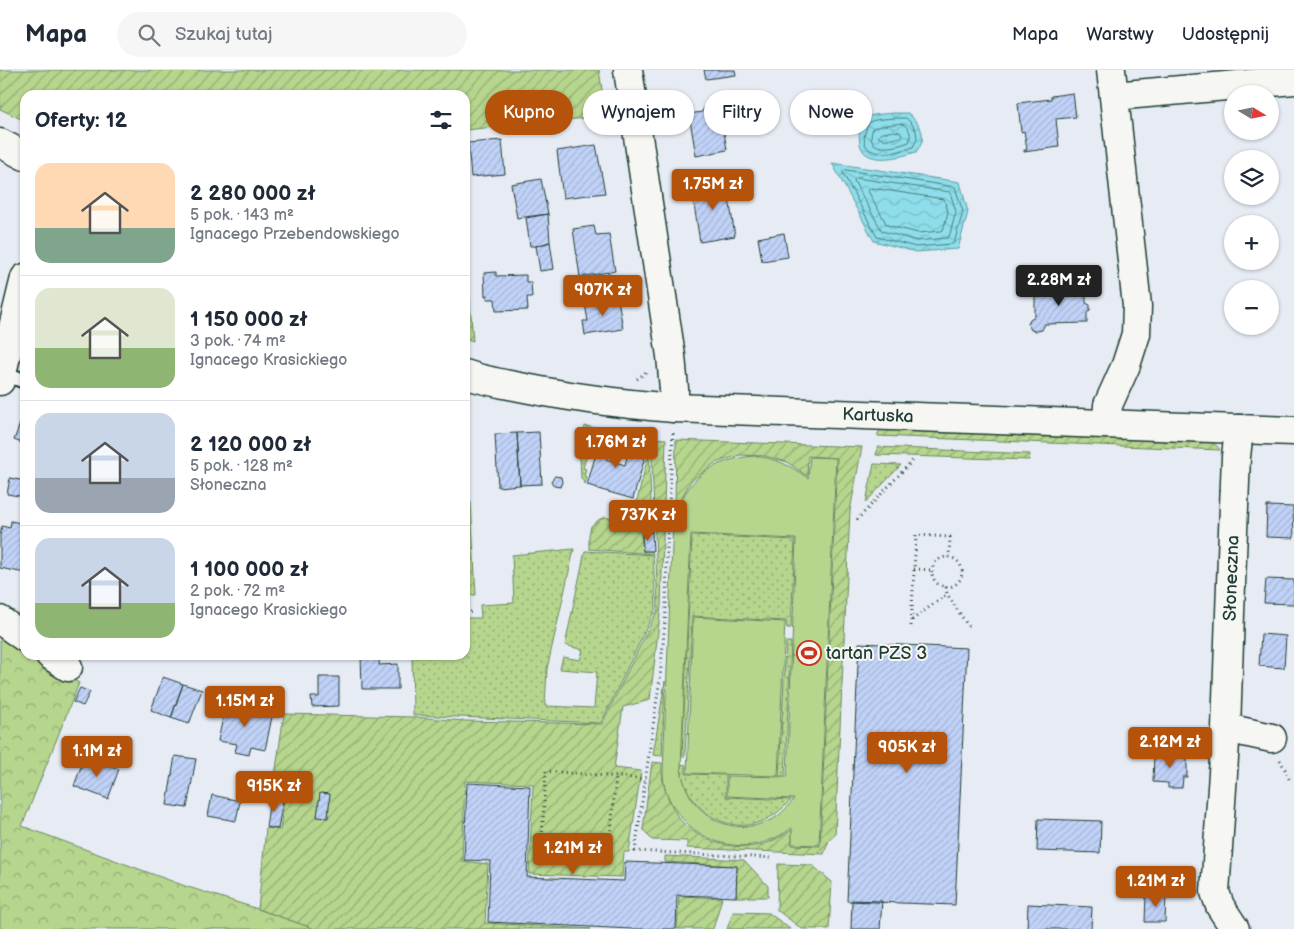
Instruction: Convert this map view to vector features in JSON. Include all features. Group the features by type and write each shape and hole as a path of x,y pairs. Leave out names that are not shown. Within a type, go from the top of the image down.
{"street":[{"path":"628,70 671,356 674,389 673,419"},
{"path":"1107,423 1108,405 1126,365 1136,334 1137,306 1112,83 1294,80"},
{"path":"0,143 20,153"},
{"path":"9,378 20,309"},
{"name":"Kartuska","path":"470,375 576,398 617,403 673,419 1107,423 1294,431"},
{"name":"Słoneczna","path":"1236,929 1220,906 1215,892 1226,728 1236,456 1240,429"},
{"path":"0,620 20,634"},
{"path":"1226,728 1272,738"}],"path":[{"path":"673,419 666,610 660,678 635,851 774,858"},
{"path":"856,520 913,460"},
{"path":"911,626 916,535 950,537 950,557"},
{"path":"950,557 959,562 963,574 961,580 956,585 946,587 934,581 932,570 937,560 950,557"},
{"path":"914,569 932,570"},
{"path":"946,587 947,594 970,629"},
{"path":"912,620 947,594"},
{"path":"470,612 475,612"},
{"path":"542,836 546,771 645,779"},
{"path":"608,860 616,777"}],"green space":[{"path":"0,70 599,70 602,90 583,90 583,118 573,119 573,90 485,90 485,128 470,130 470,90 20,90 20,119 0,109"},
{"path":"470,303 473,341 470,340"},
{"path":"585,426 595,428 583,468 586,469 584,476 587,477 585,484 581,478 579,435 583,435"},
{"path":"883,428 1205,440 1217,446 1220,450 878,436 878,433"},
{"path":"651,438 666,439 661,606 650,700 623,707 614,768 641,771 629,852 624,852 622,877 529,874 533,784 465,781 462,861 488,864 485,923 591,929 315,929 258,909 266,828 280,830 284,799 272,796 284,714 602,724 658,609"},
{"path":"676,440 862,447 850,511 835,835 829,840 824,854 687,848 687,841 652,840 643,829 652,762 662,763 664,786 677,816 696,833 707,839 729,846 753,846 764,844 792,830 792,845 820,846 837,458 808,456 807,476 787,462 765,456 740,455 715,463 691,481 675,509"},
{"path":"878,447 1030,454 1029,460 876,455"},
{"path":"649,452 652,532 641,533 643,551 652,551 653,554 589,549 591,526 600,519 605,517 631,525"},
{"name":"tartan PZS 3","path":"754,456 776,461 789,466 808,478 810,457 836,458 819,845 792,844 792,828 765,842 750,845 720,843 694,829 683,819 674,808 664,785 673,521 678,506 685,494 702,474 712,467 738,458","holes":["691,534 796,539 787,777 727,776 727,796 794,799 778,816 768,821 743,827 729,825 717,821 696,804 684,781 681,767"]},
{"path":"874,464 901,465 866,502"},
{"path":"470,502 471,502 476,595 470,595"},
{"path":"692,535 795,540 791,628 787,628 786,621 692,616 685,756 682,756"},
{"path":"574,549 547,669 545,706 594,708 597,672 560,669 563,657 580,660 583,650 565,645 585,551 653,555 656,608 601,723 413,715 412,660 470,660 470,618 481,618 480,605 514,603 512,555"},
{"path":"693,617 785,622 778,776 687,773"},
{"path":"0,633 20,646 20,660 42,660 79,683 22,826 185,886 315,929 0,929"},
{"path":"786,642 791,642 785,776 779,776"},
{"path":"665,681 662,756 653,755"},
{"path":"681,764 686,765 686,774 726,775 726,797 791,800 777,813 760,822 746,825 732,824 719,820 707,813 696,803 688,791 683,778"},
{"path":"665,856 744,860 768,886 768,897 736,897 737,866 665,862"},
{"path":"778,864 812,865 832,882 829,929 802,929 777,910"},
{"path":"679,896 722,898 713,929 677,929"},
{"path":"733,912 769,913 790,929 727,929"}],"water":[{"path":"908,113 921,129 923,137 916,152 891,158 877,158 871,157 863,151 859,135 872,135 872,115"},
{"path":"832,163 960,182 968,212 958,249 916,252 874,241"}],"building":[{"path":"704,70 735,70 736,75 706,79"},
{"path":"1073,93 1076,117 1056,119 1059,147 1024,152 1024,150 1027,150 1024,131 1021,132 1018,103 1051,99 1051,96"},
{"path":"704,108 704,135 724,135 727,150 696,156 692,135 694,113 702,112"},
{"path":"502,140 505,174 471,177 470,143"},
{"path":"596,145 605,193 563,198 557,151"},
{"path":"541,179 548,214 517,218 511,184"},
{"path":"726,180 735,236 700,242 691,186"},
{"path":"548,214 550,242 530,246 526,218"},
{"path":"594,226 596,235 609,234 615,271 580,277 573,229"},
{"path":"784,233 788,257 762,261 758,238"},
{"path":"550,242 554,269 540,271 536,246"},
{"path":"496,272 496,276 526,275 526,282 531,282 532,297 527,297 528,310 496,311 495,299 487,299 487,295 485,296 484,273"},
{"path":"1086,288 1086,303 1090,305 1090,310 1087,313 1087,323 1045,324 1042,330 1031,330 1028,324 1030,319 1035,316 1035,289"},
{"path":"618,299 623,329 585,335 583,321 588,321 585,304"},
{"path":"20,424 20,442 14,440"},
{"path":"539,432 542,484 520,485 517,433"},
{"path":"517,433 520,485 498,487 495,434"},
{"path":"595,434 612,438 606,459 625,465 630,445 647,450 633,499 587,485 597,450 591,449"},
{"path":"555,476 561,477 560,487 554,486 551,481"},
{"path":"10,478 20,480 20,496 7,494"},
{"path":"1267,506 1293,507 1294,538 1266,537"},
{"path":"11,521 20,523 20,572 0,568 0,535 2,526 10,528"},
{"path":"652,532 653,551 643,551 642,533"},
{"path":"1266,579 1294,580 1294,604 1264,603"},
{"path":"1261,634 1286,636 1284,668 1259,666"},
{"path":"859,643 967,648 955,905 847,901"},
{"path":"361,660 380,660 379,665 398,664 398,689 362,689"},
{"path":"163,677 183,684 171,718 151,710"},
{"path":"319,677 339,677 339,706 312,707 311,697 319,697"},
{"path":"183,684 202,690 189,724 171,718"},
{"path":"80,688 90,692 83,706 73,702"},
{"path":"226,703 273,712 265,750 251,747 249,755 235,752 237,744 218,741"},
{"path":"1154,753 1187,754 1187,777 1183,777 1182,788 1168,788 1168,783 1153,782"},
{"path":"85,756 119,769 108,799 74,786"},
{"path":"175,756 196,759 187,808 167,805"},
{"path":"467,783 530,786 527,877 624,881 625,862 737,866 736,897 677,895 676,929 631,929 488,922 490,861 464,860"},
{"path":"320,793 330,794 328,818 317,817"},
{"path":"212,795 240,801 236,821 208,816"},
{"path":"270,798 283,800 278,829 266,827"},
{"path":"1038,819 1101,821 1100,853 1037,851"},
{"path":"1146,894 1166,894 1165,922 1145,922"},
{"path":"852,900 882,901 880,929 851,929"},
{"path":"1028,904 1092,907 1091,929 1027,929"}],"place":[{"name":"tartan PZS 3","path":"809,653"}]}
